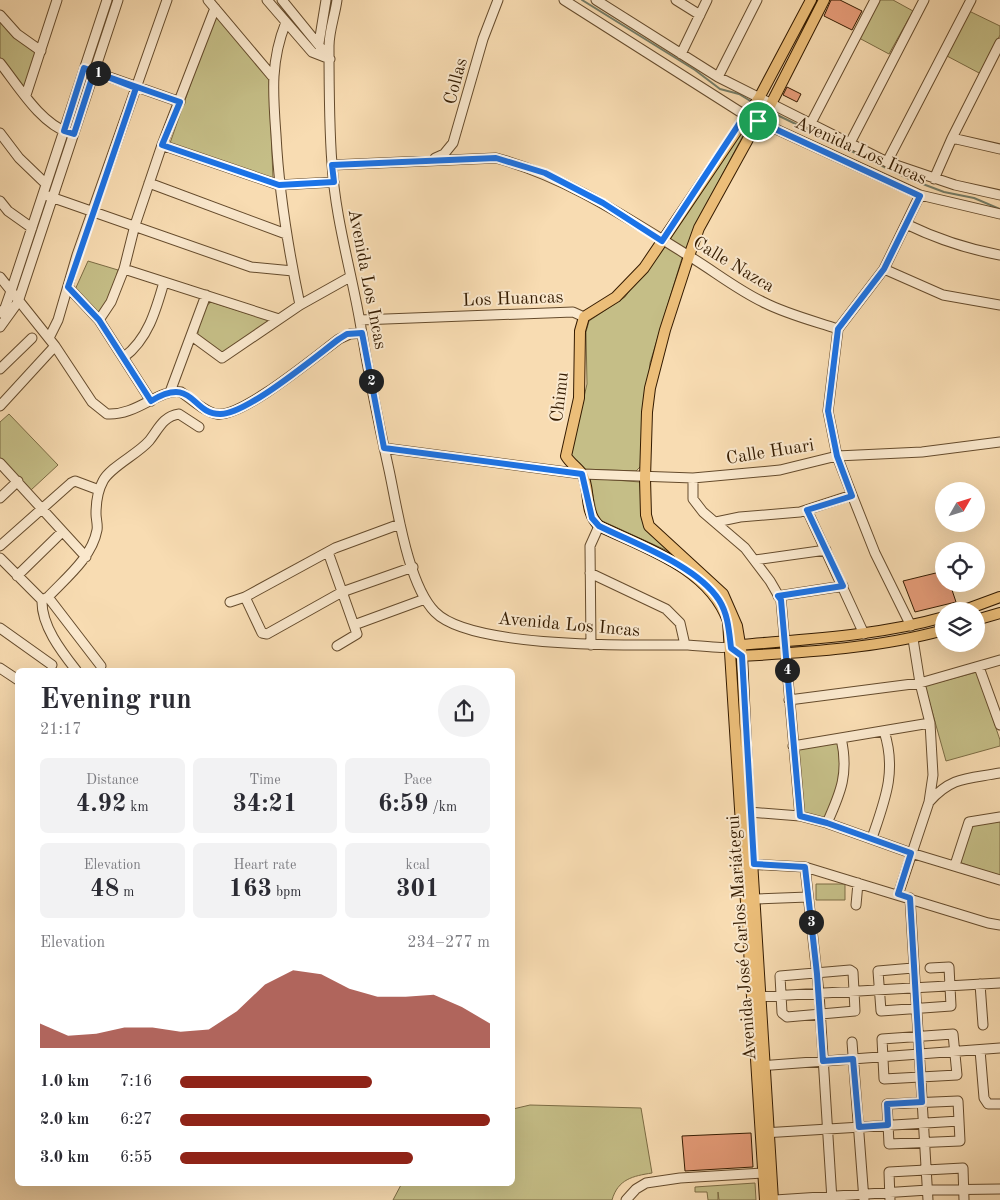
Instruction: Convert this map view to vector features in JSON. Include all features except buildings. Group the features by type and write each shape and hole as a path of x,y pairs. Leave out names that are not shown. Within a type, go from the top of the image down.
{"main road":[{"path":"745,115 759,98 810,0"},
{"name":"Avenida José Carlos Mariátegui","path":"774,1200 768,1175 765,1133 735,646 737,626 724,594 649,526 646,515 645,478 647,412 650,388 665,330 699,228 758,121 771,104 824,0"},
{"name":"Los Huancas","path":"584,318 605,305 631,283 662,241 745,115"},
{"name":"Chimu","path":"582,474 572,466 566,456 579,398 580,331 584,318"},
{"path":"582,474 592,518 599,526"},
{"name":"Avenida José Carlos Mariátegui","path":"599,526 687,570 718,599 724,611 735,646 742,656 749,812 749,864 756,899 757,997"},
{"path":"985,603 1000,597"},
{"path":"985,617 1000,613"},
{"name":"Avenida Los Incas","path":"735,646 864,634 911,626 935,619"},
{"path":"742,656 785,654 913,639 935,633"},
{"name":"Avenida José Carlos Mariátegui","path":"765,1200 768,1175"}],"street":[{"path":"26,95 56,2 47,0"},
{"path":"0,313 5,308 11,291 107,0"},
{"path":"0,327 18,302 118,0"},
{"path":"49,338 58,320 93,212 168,0"},
{"path":"208,0 272,76"},
{"path":"267,0 312,52 330,60"},
{"path":"282,0 319,43 330,60"},
{"path":"319,43 326,0"},
{"name":"Avenida Los Incas","path":"337,0 329,45 334,182 350,277 400,524 425,599 435,612 448,622 464,628 535,640 591,645 650,647 685,645 735,646"},
{"name":"Collas","path":"431,160 444,154 453,143 483,39 498,0"},
{"name":"Avenida Los Incas","path":"564,0 745,115 920,196 1000,214"},
{"path":"596,0 718,77 887,162 934,179 1000,194"},
{"path":"676,0 700,15"},
{"path":"681,54 707,0"},
{"path":"718,77 757,0"},
{"path":"811,123 875,0"},
{"path":"850,143 924,0"},
{"path":"887,162 971,0"},
{"path":"99,320 111,302 124,269 135,225 162,145 215,8"},
{"path":"0,14 17,34 41,51"},
{"path":"286,22 279,39 272,76 279,185 286,234 300,305"},
{"path":"934,179 952,138 1000,44"},
{"path":"0,64 56,128 74,134"},
{"path":"84,68 180,102"},
{"path":"0,133 53,198 251,267 293,271"},
{"path":"952,138 998,148 1000,138"},
{"path":"162,145 279,185 334,182"},
{"name":"Calle Nazca","path":"332,165 496,158 529,167 545,173 603,203 689,256 724,281 765,303 838,329"},
{"path":"149,183 286,234"},
{"path":"911,626 875,554 852,496 837,456 828,411 838,329 884,269 920,196"},
{"path":"0,201 8,211 32,228"},
{"path":"906,224 972,250 1000,254"},
{"path":"124,269 279,319"},
{"path":"884,269 943,294 1000,306"},
{"path":"0,276 18,302 55,346 92,402 101,412 112,415 126,413 170,392 181,392 212,413 228,413 261,396 347,334 362,333"},
{"path":"192,336 222,358 300,305 350,277"},
{"path":"124,357 140,341 148,328 164,282"},
{"path":"68,287 99,320 151,401"},
{"path":"170,392 206,295"},
{"name":"Los Huancas","path":"360,320 572,312 584,318"},
{"path":"0,369 32,338"},
{"path":"0,406 55,346"},
{"path":"74,668 64,655 42,613 45,598 86,557 97,528 96,514 99,490 106,476 149,441 162,422 170,417 179,414 199,427"},
{"name":"Calle Huari","path":"384,448 582,474 645,478 693,478 780,470 837,456 922,452 1000,442"},
{"path":"0,463 86,557"},
{"path":"693,478 693,499 703,512 745,548 781,600 800,816"},
{"path":"0,498 18,481"},
{"path":"0,546 42,507 75,481 99,490"},
{"path":"716,522 740,517 772,516 807,510 852,496"},
{"path":"807,510 864,634"},
{"path":"230,602 245,597 328,552 400,524"},
{"path":"591,645 590,546 599,526"},
{"path":"17,576 62,532"},
{"path":"755,560 826,550"},
{"path":"328,552 357,634 337,646"},
{"path":"0,558 17,576 45,598 101,666"},
{"path":"245,597 262,633 267,634 342,592 413,567"},
{"path":"590,573 666,609 680,623 685,645"},
{"path":"778,596 843,586"},
{"path":"354,625 425,599"},
{"path":"0,628 50,667 64,655"},
{"path":"898,894 929,802 933,775 930,723 920,683 913,639"},
{"path":"789,700 920,683 1000,660"},
{"path":"979,667 1000,725"},
{"path":"0,668 15,678"},
{"path":"793,746 930,723"},
{"path":"872,838 890,778 889,745 884,731"},
{"path":"827,823 838,800 844,775 844,753 841,738"},
{"path":"929,802 941,788 952,782 1000,773"},
{"path":"749,812 800,816 827,823 911,853 1000,880"},
{"path":"954,865 969,822 1000,817"},
{"path":"749,864 805,867 988,923 1000,925"},
{"path":"805,867 819,994 832,1198"},
{"path":"856,905 858,883"},
{"path":"756,899 808,897"},
{"path":"910,898 928,1200"},
{"path":"913,968 878,971 881,1011 951,1006 949,967 930,968"},
{"path":"852,970 855,1011 785,1017 782,1014 780,976 817,974 852,970"},
{"path":"757,997 914,986 1000,983"},
{"path":"980,984 983,1025"},
{"path":"953,1034 955,1052 957,1075 884,1079 882,1038 953,1034"},
{"path":"852,1042 864,1197"},
{"path":"761,1066 1000,1048"},
{"path":"980,1050 984,1098 988,1104 1000,1104"},
{"path":"958,1101 960,1141 889,1144 887,1104 922,1102 958,1101"},
{"path":"765,1133 959,1120"},
{"path":"890,1196 889,1172 963,1168 964,1200"},
{"path":"626,1200 636,1189 646,1183 680,1178 768,1175"},
{"path":"774,1200 890,1196 928,1190 964,1188 1000,1189"}],"shaded area":[{"path":"880,0 893,0 913,11 889,54 859,38"},
{"path":"969,11 1000,26 1000,35 981,74 947,56"},
{"path":"215,14 269,78 273,179 169,146"},
{"path":"0,17 38,52 26,89 0,58"},
{"path":"746,121 748,126 712,194 686,252 662,237"},
{"path":"661,245 667,246 682,258 650,363 642,465 636,471 581,469 572,458 571,453 587,384 586,332 589,321 625,297"},
{"path":"88,261 118,270 111,296 99,313 74,292"},
{"path":"211,302 271,321 221,353 198,337 201,318 205,308"},
{"path":"9,414 58,465 31,490 0,458 0,422"},
{"path":"589,478 640,482 642,518 670,552 598,519"},
{"path":"977,672 1000,740 1000,746 946,761 925,686"},
{"path":"838,741 842,770 826,821 801,814 795,747"},
{"path":"1000,820 1000,877 959,862 972,826"},
{"path":"816,884 845,884 845,900 816,900"},
{"path":"530,1105 641,1108 652,1173 633,1177 622,1183 612,1200 393,1200 400,1186 515,1186 515,1109"},
{"path":"755,1183 756,1200 719,1200 718,1192 718,1200 708,1200 707,1192 695,1192 695,1187"}],"waterway":[{"path":"582,0 695,70 720,89 739,94 752,102"},
{"path":"771,112 907,178 944,192 974,198 1000,209"}],"route":[{"path":"758,121 745,115 662,241 603,203 545,173 496,158 332,165 334,182 279,185 162,145 180,102 136,88 94,72 74,134 64,131 84,68 136,88 68,287 99,320 151,401 176,391 181,392 212,413 220,414 235,411 261,396 347,334 362,333 384,448 582,474 592,518 599,526 687,570 704,584 718,599 724,611 728,621 731,648 742,656 749,812 754,864 805,867 819,994 823,1061 853,1059 859,1127 888,1125 887,1104 922,1102 910,898 898,894 911,853 872,838 800,816 781,600 778,596 843,586 807,510 852,496 837,456 828,411 838,329 884,269 920,196 758,121"}]}
